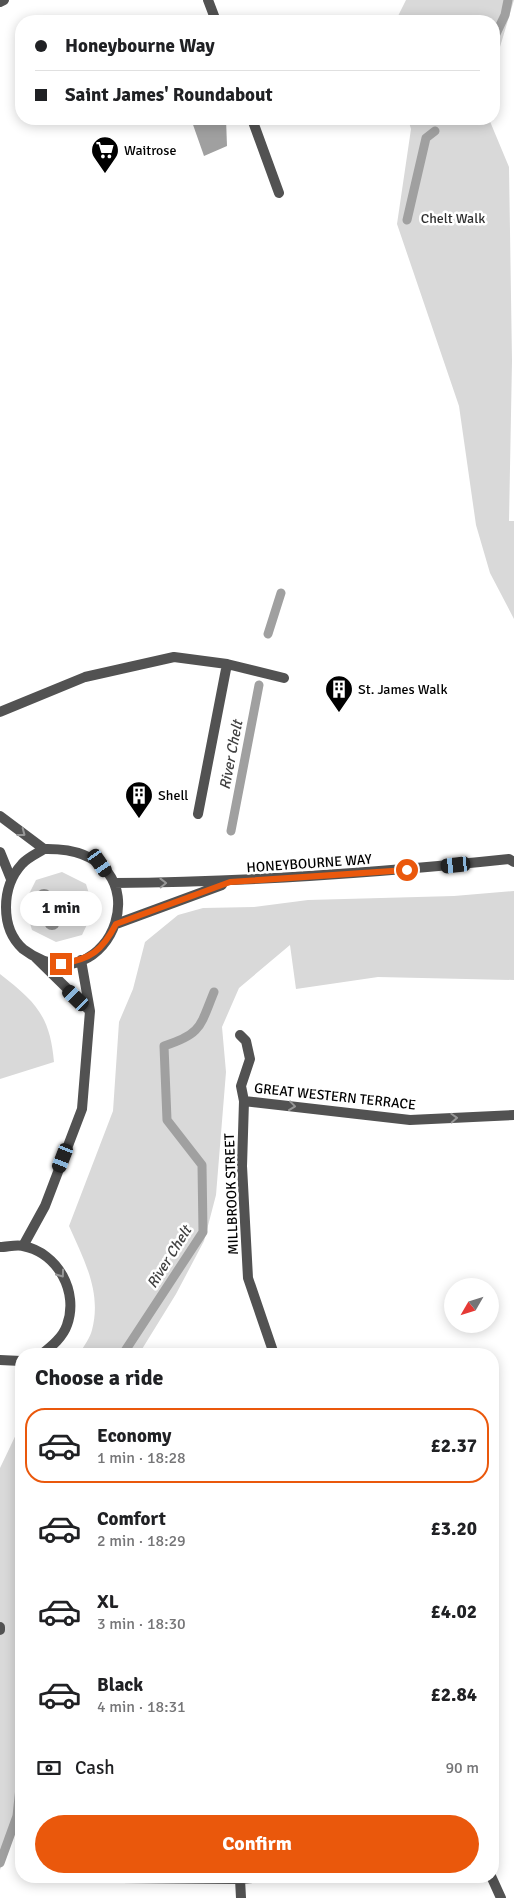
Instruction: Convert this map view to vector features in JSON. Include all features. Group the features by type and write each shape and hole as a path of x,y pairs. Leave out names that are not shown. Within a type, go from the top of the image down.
{"street":[{"path":"0,2 4,0"},
{"path":"208,0 214,15"},
{"path":"254,125 279,193"},
{"path":"0,712 84,677 174,657 227,664 284,678"},
{"path":"198,814 227,664"},
{"path":"0,816 44,849 73,850 100,863 114,883 119,902 116,924 107,942 92,955 81,960 61,964 35,958"},
{"path":"44,849 23,863 11,879 4,901 5,921 15,940 90,1011"},
{"path":"0,852 11,879"},
{"name":"HONEYBOURNE WAY","path":"114,883 230,882 425,868 512,858"},
{"name":"HONEYBOURNE WAY","path":"116,924 230,882"},
{"path":"23,1246 45,1206 82,1109 90,1011 81,960"},
{"name":"MILLBROOK STREET","path":"240,1035 246,1041 250,1050 250,1059 241,1086 244,1101 242,1166 248,1278 272,1348"},
{"name":"GREAT WESTERN TERRACE","path":"244,1101 410,1120 514,1114"},
{"path":"0,1247 23,1246 48,1257 66,1278 71,1298 67,1325 56,1342 49,1348"},
{"path":"0,1360 15,1361"},
{"path":"240,1883 241,1898"},
{"path":"494,1883 501,1898"}],"green space":[{"path":"406,0 514,0 500,47 500,15 398,15"},
{"name":"Chelt Walk","path":"410,125 492,125 509,167 512,361 509,521 514,521 514,619 490,573 476,525 459,406 397,224 411,129"},
{"path":"62,872 86,884 94,910 82,935 56,942 32,930 24,904 36,880"},
{"path":"514,891 514,980 378,977 296,989 290,945 239,988 222,1027 226,1072 216,1195 204,1241 176,1294 143,1348 83,1348 92,1330 95,1302 86,1264 69,1226 113,1111 119,1022 133,989 145,942 178,915 203,908 254,907 308,900 454,896"},
{"path":"0,974 23,993 39,1011 49,1033 54,1062 0,1079"},
{"path":"15,1437 15,1826 0,1870 0,1468"}],"shaded area":[{"path":"193,125 226,125 227,146 204,156"}],"waterway":[{"name":"River Chelt","path":"500,25 505,15 508,0"},
{"name":"River Chelt","path":"407,220 426,138 435,131"},
{"name":"River Chelt","path":"268,634 281,593"},
{"name":"River Chelt","path":"231,831 259,685"},
{"name":"River Chelt","path":"127,1348 203,1232 202,1165 167,1120 164,1046 193,1033 202,1021 214,992"},
{"name":"River Chelt","path":"0,1863 15,1822"}],"place":[{"name":"Waitrose","path":"105,174"},
{"name":"St. James Walk","path":"339,713"},
{"name":"Shell","path":"139,819"}],"route":[{"path":"61,964 81,960 92,955 107,942 116,924 230,882 407,870"}]}
